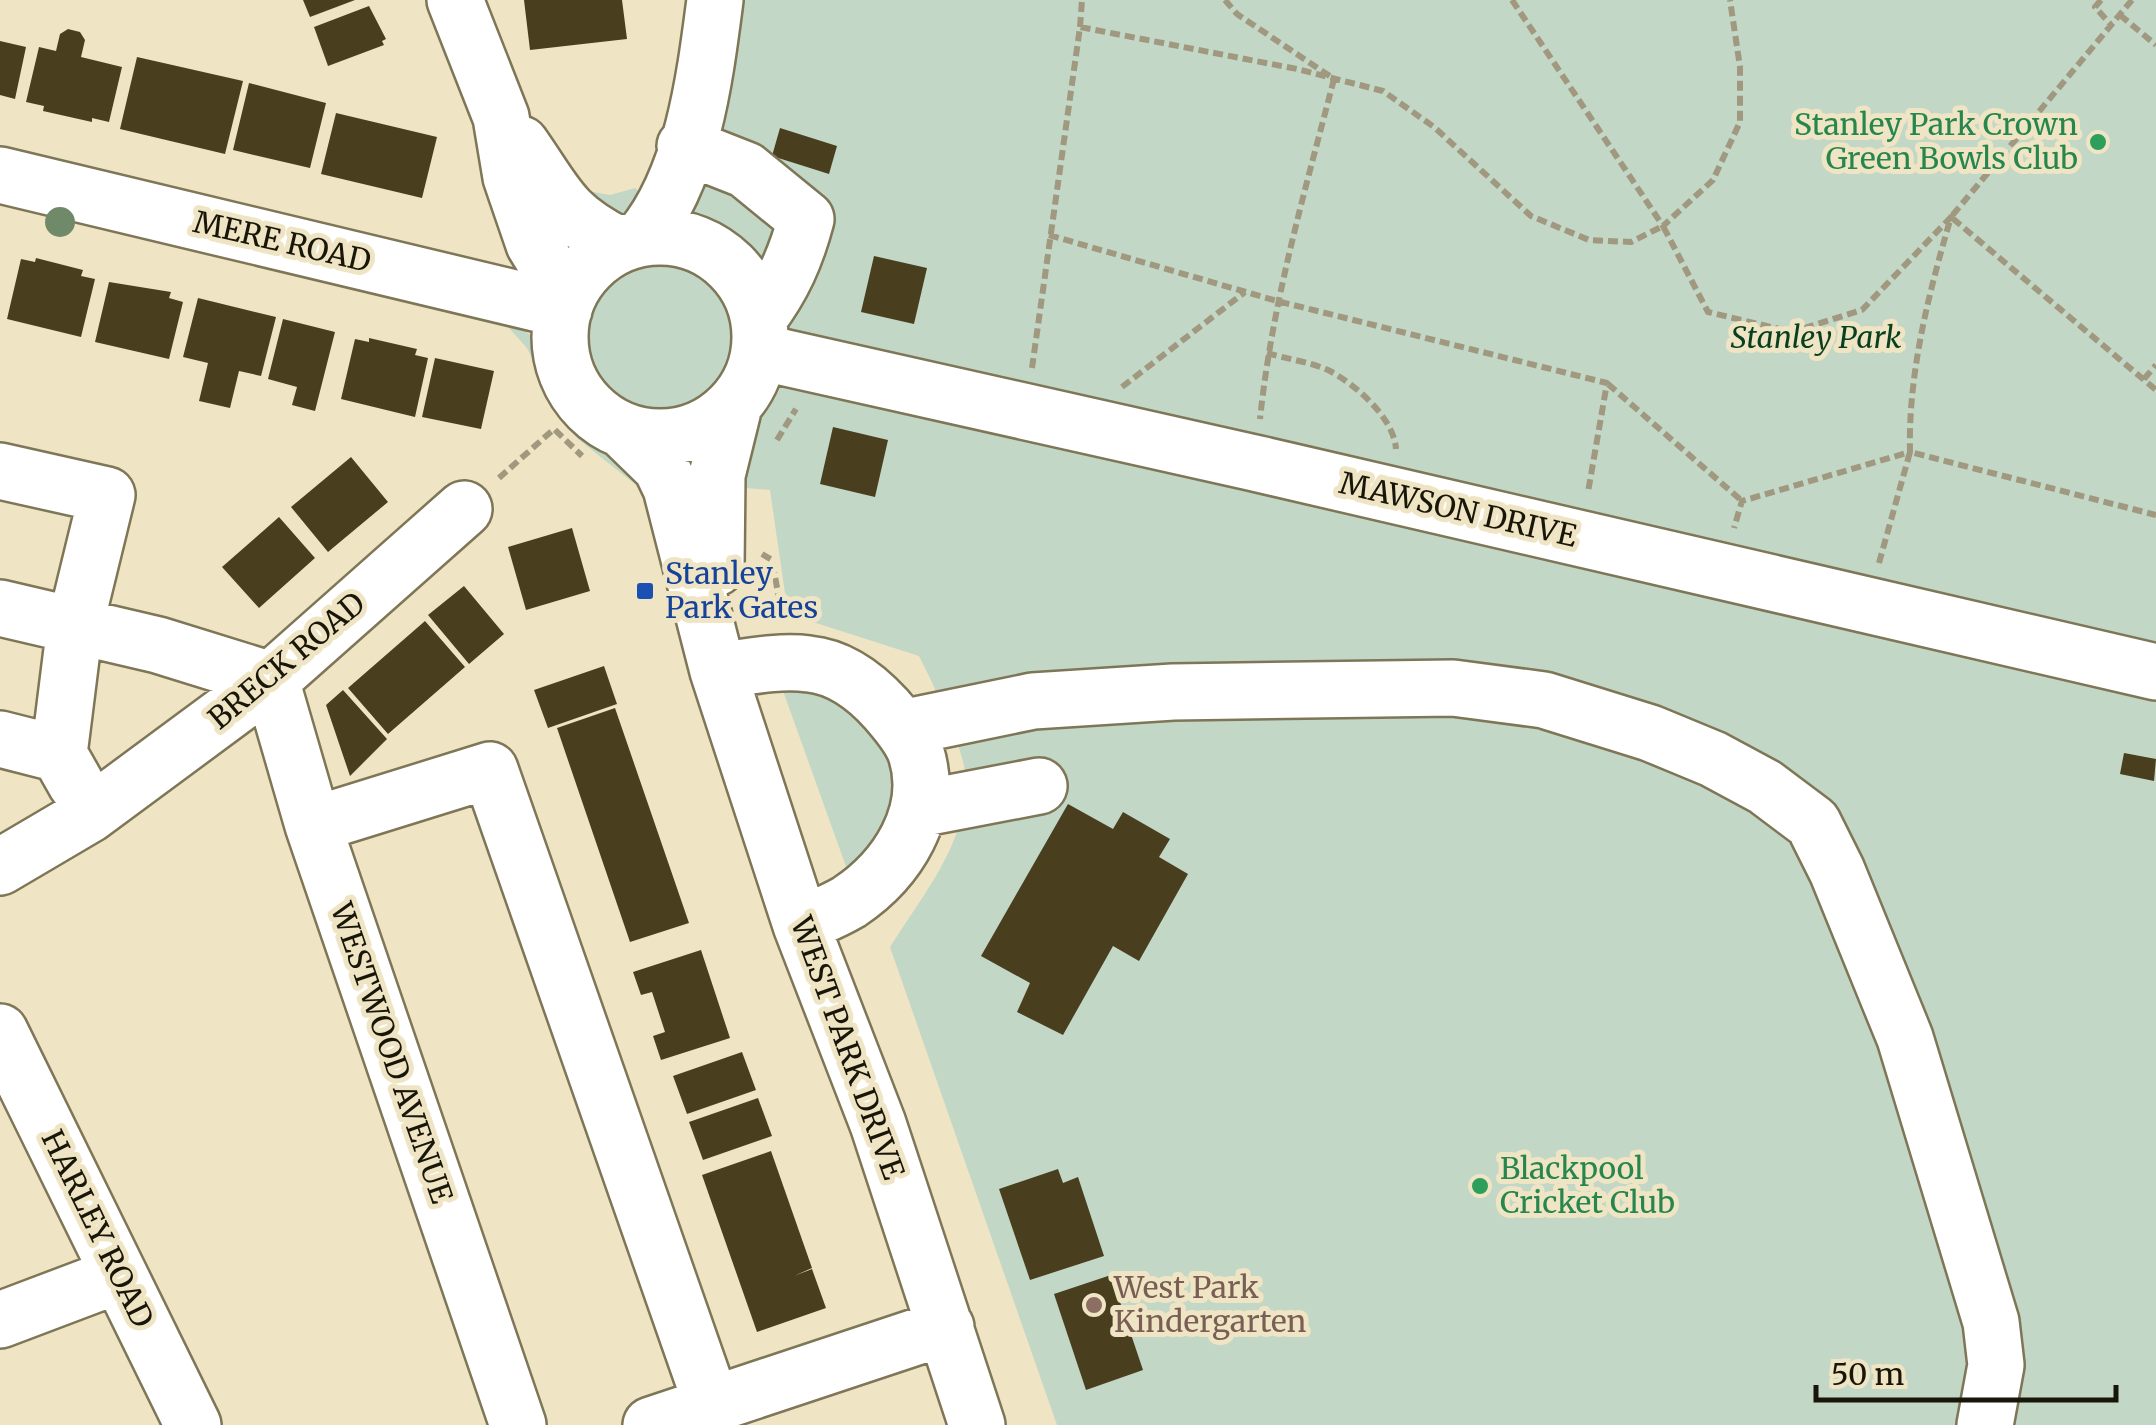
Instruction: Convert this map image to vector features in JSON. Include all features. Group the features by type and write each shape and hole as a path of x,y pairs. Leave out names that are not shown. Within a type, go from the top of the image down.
{"street":[{"path":"454,0 501,117 511,177 534,244 566,304"},
{"path":"715,0 698,150 708,219 718,255"},
{"path":"501,117 564,208 580,223 631,242 682,239 718,255 745,282 760,335"},
{"path":"698,150 746,170 806,219 795,258 760,335 755,372 734,406 702,429 682,435 663,438 624,431 588,408 575,392 561,352 560,331 566,304 588,267 631,242 665,208 698,150"},
{"name":"MERE ROAD","path":"0,175 566,304"},
{"name":"MAWSON DRIVE","path":"760,335 1231,458 2156,672"},
{"name":"WEST PARK DRIVE","path":"718,671 714,498 734,406"},
{"name":"WEST PARK DRIVE","path":"624,431 661,467 672,488 718,671 801,925 878,1124 977,1425"},
{"path":"0,471 107,495 75,626 59,754 90,814"},
{"name":"BRECK ROAD","path":"0,867 90,814 271,680 464,509"},
{"path":"0,608 158,645 271,680"},
{"path":"718,671 771,664 811,664 851,678 902,728 915,752 922,784 918,818 895,858 872,884 846,904 801,925"},
{"name":"WESTWOOD AVENUE","path":"271,680 313,825 518,1425"},
{"path":"902,728 1033,701 1173,692 1453,688 1544,700 1632,728 1713,759 1765,788 1813,823 1906,1038 1991,1322 1996,1365 1985,1425"},
{"path":"0,739 59,754"},
{"path":"313,825 490,770 681,1418 946,1326"},
{"path":"919,809 1038,786"},
{"name":"HARLEY ROAD","path":"0,1032 193,1425"},
{"path":"0,1320 119,1275"}],"path":[{"path":"1031,375 1082,0"},
{"path":"1225,0 1237,14 1334,78"},
{"path":"1512,0 1663,226 1708,312 1792,332 1862,310 1951,217 2132,0"},
{"path":"1080,27 1383,91 1434,127 1531,216 1589,240 1630,242 1663,226 1713,180 1740,122 1740,67 1730,0"},
{"path":"2100,0 2095,7 2111,25"},
{"path":"2120,15 2156,45"},
{"path":"1259,426 1266,354 1277,301 1334,78"},
{"path":"1951,217 2156,390"},
{"path":"1878,567 1910,452 1910,418 1931,286 1951,217"},
{"path":"1049,235 1277,301 1607,383 1742,501"},
{"path":"1114,394 1245,292"},
{"path":"1266,354 1327,370 1356,389 1383,418 1395,439 1396,460"},
{"path":"2144,380 2156,365"},
{"path":"1586,502 1607,383"},
{"path":"464,509 554,429"},
{"path":"1742,501 1910,452 2156,515"},
{"path":"1732,534 1742,501"},
{"path":"751,545 772,560 782,615 769,628 771,664"}],"green space":[{"name":"Stanley Park","path":"745,0 2156,0 2156,1425 1057,1425 890,947 941,867 959,825 966,779 954,734 919,656 788,614 770,490 733,487 772,364 756,284 676,220 721,159 723,109"},
{"path":"635,188 651,200 619,219 588,191 610,195"},
{"path":"660,259 692,265 719,283 737,310 743,342 737,374 719,401 692,419 660,425 628,419 601,401 583,374 577,342 583,310 601,283 628,265"},
{"path":"508,319 530,335 547,355 579,414 627,454 645,492 562,422 527,348 509,328"},
{"path":"782,688 827,692 883,738 895,788 884,840 848,872"}],"building":[{"path":"303,0 355,0 310,17"},
{"path":"524,0 622,0 627,39 530,50"},
{"path":"369,6 386,39 382,41 384,45 328,66 314,27"},
{"path":"68,29 80,32 85,40 81,57 122,67 109,122 43,111 44,106 26,102 39,47 56,51 60,34"},
{"path":"0,41 26,47 15,99 0,95"},
{"path":"137,57 243,81 225,154 120,129"},
{"path":"249,83 326,103 310,168 233,150"},
{"path":"336,113 437,137 422,198 321,174"},
{"path":"780,128 837,146 829,174 772,156"},
{"path":"874,256 927,268 914,324 861,312"},
{"path":"36,258 83,270 81,276 95,279 81,337 7,319 21,259 35,262"},
{"path":"109,282 171,292 169,298 183,302 169,359 95,342"},
{"path":"198,298 276,317 261,376 239,371 230,408 199,401 208,363 183,357"},
{"path":"283,319 335,332 315,411 292,405 297,387 268,379"},
{"path":"369,338 417,349 415,355 428,358 415,417 341,399 355,339 369,342"},
{"path":"435,358 494,371 481,429 422,417"},
{"path":"833,427 888,440 875,497 820,484"},
{"path":"351,457 388,502 328,552 291,507"},
{"path":"279,517 315,558 259,608 222,567"},
{"path":"572,528 590,591 526,610 508,547"},
{"path":"464,586 504,634 469,664 428,615"},
{"path":"425,621 465,667 388,734 348,688"},
{"path":"604,666 617,704 548,728 534,690"},
{"path":"343,690 387,739 350,776 326,705"},
{"path":"615,708 689,923 630,942 557,728"},
{"path":"2124,753 2156,759 2154,781 2120,774"},
{"path":"1068,804 1113,829 1123,812 1170,839 1159,857 1188,874 1139,961 1113,946 1063,1035 1017,1012 1030,983 981,956"},
{"path":"701,950 730,1038 661,1060 653,1036 665,1032 652,992 641,995 633,972"},
{"path":"742,1052 756,1090 687,1114 673,1076"},
{"path":"758,1098 772,1136 703,1160 689,1122"},
{"path":"771,1151 812,1268 794,1276 812,1269 826,1308 757,1332 702,1175"},
{"path":"1058,1169 1063,1183 1078,1177 1104,1256 1030,1280 999,1189"},
{"path":"1111,1275 1143,1370 1086,1390 1054,1294"}],"place":[{"name":"Stanley Park Crown Green Bowls Club","path":"2098,142"},
{"name":"Stanley Park Gates","path":"645,591"},
{"name":"Blackpool Cricket Club","path":"1480,1186"},
{"name":"West Park Kindergarten","path":"1094,1305"}]}
